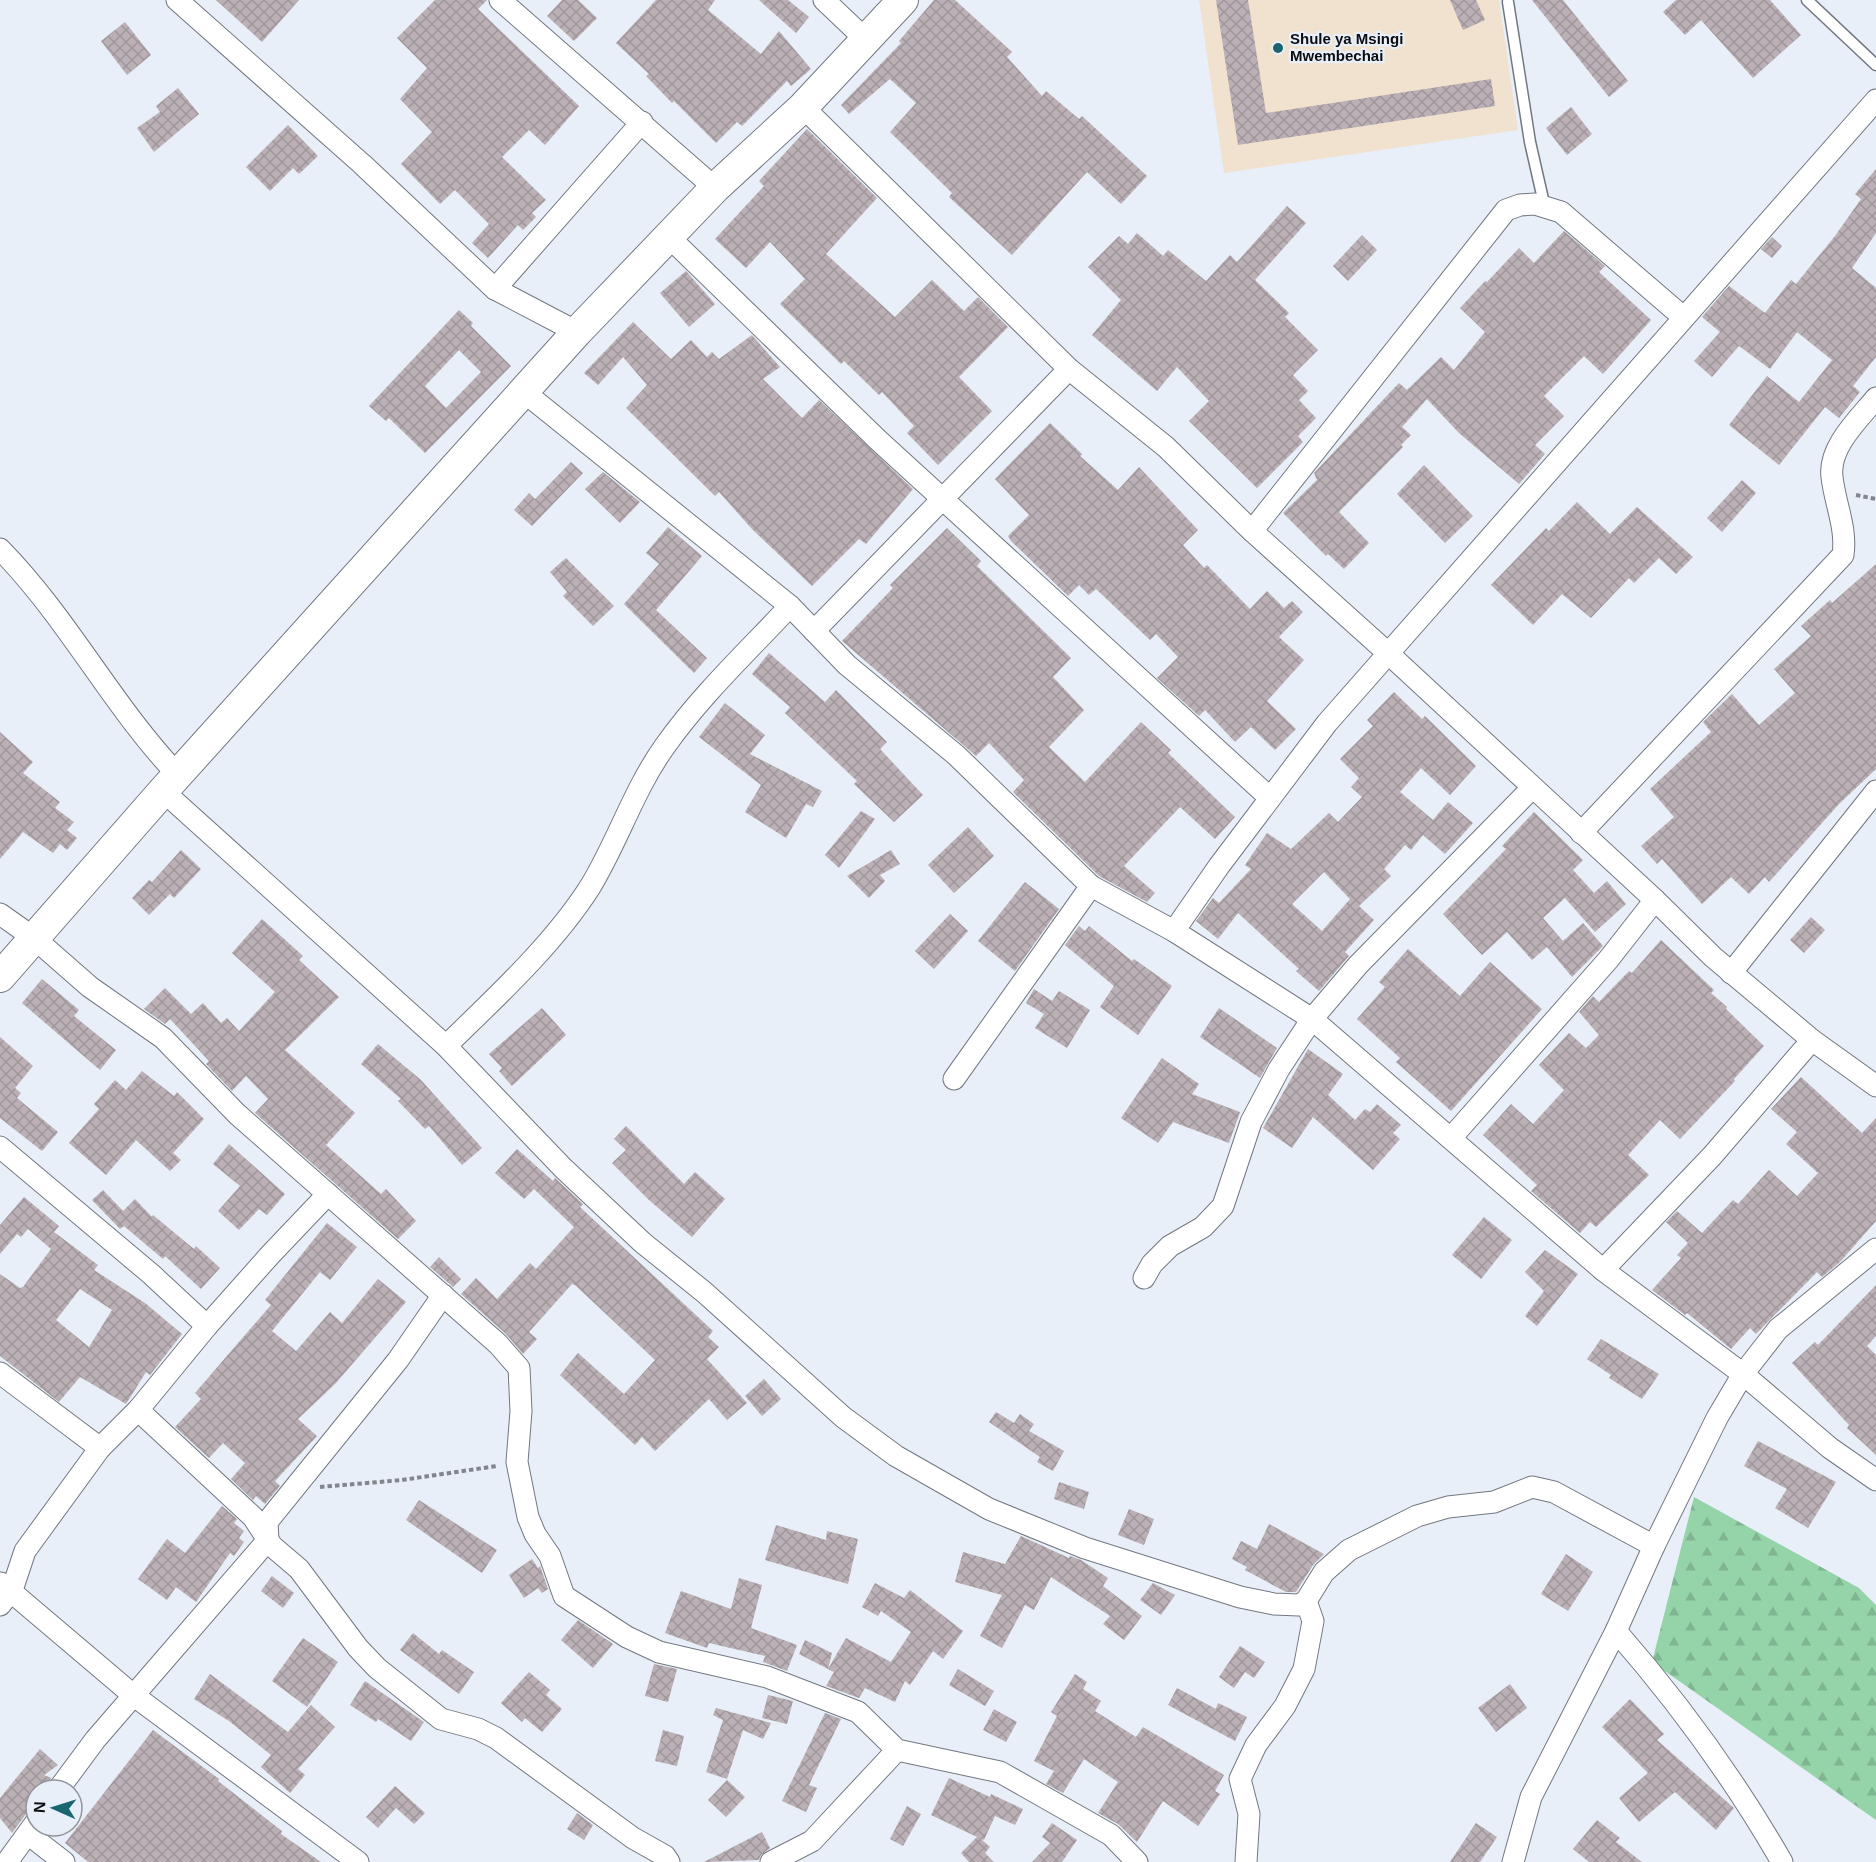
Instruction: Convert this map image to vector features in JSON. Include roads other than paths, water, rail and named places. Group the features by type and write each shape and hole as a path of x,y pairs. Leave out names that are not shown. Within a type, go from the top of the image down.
{"street":[{"path":"177,0 362,164 495,289 577,332"},
{"path":"500,0 716,188"},
{"path":"824,0 864,38"},
{"path":"0,977 170,783 577,332 716,188 802,107 864,38 903,0"},
{"path":"1174,931 1269,798 1327,723 1390,655 1683,317 1876,100"},
{"path":"802,107 1069,369 1166,447 1252,531 1390,655 1731,973 1812,1040 1876,1086"},
{"path":"495,289 642,122"},
{"path":"1252,531 1506,210 1520,205 1535,204 1561,212 1683,317"},
{"path":"670,238 941,498 1269,798"},
{"path":"814,631 1069,369"},
{"path":"524,392 790,606 847,665 956,755 1090,886 1174,931 1312,1019 1603,1270 1743,1374 1830,1448 1876,1480"},
{"path":"1581,833 1843,555 1840,506 1831,476 1832,467 1841,442 1876,398"},
{"path":"0,549 45,599 139,728 170,783 446,1046 563,1168 635,1235 704,1292 843,1417 896,1456 989,1509 1085,1548 1240,1597 1274,1604 1299,1605 1306,1601 1333,1562 1356,1546 1417,1516 1448,1507 1494,1502 1532,1487 1554,1491 1654,1546"},
{"path":"446,1046 548,942 588,888 648,771 666,744 718,683 790,606"},
{"path":"1144,1278 1152,1264 1170,1246 1203,1227 1223,1206 1251,1122 1279,1069 1312,1019 1358,965 1532,788"},
{"path":"1731,973 1876,791"},
{"path":"954,1079 1090,886"},
{"path":"1451,1138 1608,960 1655,900"},
{"path":"0,914 34,938 90,987 163,1038 237,1114 498,1344 519,1368 521,1411 517,1461 528,1517 535,1534 550,1556 564,1596 627,1638 659,1652 767,1677 858,1712 897,1750 1000,1772 1111,1835 1137,1862"},
{"path":"1603,1270 1712,1156 1812,1040"},
{"path":"0,1147 151,1274 207,1326"},
{"path":"328,1194 207,1326 138,1410 100,1448 25,1551 4,1593 133,1695 358,1862"},
{"path":"1513,1862 1531,1797 1616,1631 1654,1546 1717,1418 1743,1374 1778,1329 1876,1249"},
{"path":"67,1778 133,1695 268,1540 267,1522 398,1360 443,1295"},
{"path":"0,1373 100,1448"},
{"path":"138,1410 253,1517 268,1540 299,1569 358,1648 392,1681 441,1719 478,1729 496,1738 669,1862"},
{"path":"1246,1862 1249,1814 1240,1779 1256,1744 1285,1706 1304,1669 1313,1621 1306,1601"},
{"path":"1616,1631 1660,1682 1696,1730 1782,1862"},
{"path":"771,1862 812,1841 897,1750"},
{"path":"7,1862 25,1838"},
{"path":"41,1838 64,1862"}],"lane":[{"path":"1807,0 1876,65"},
{"path":"1508,2 1530,142 1545,208"}],"place":[{"name":"Shule ya Msingi Mwembechai","path":"1278,48"}]}
